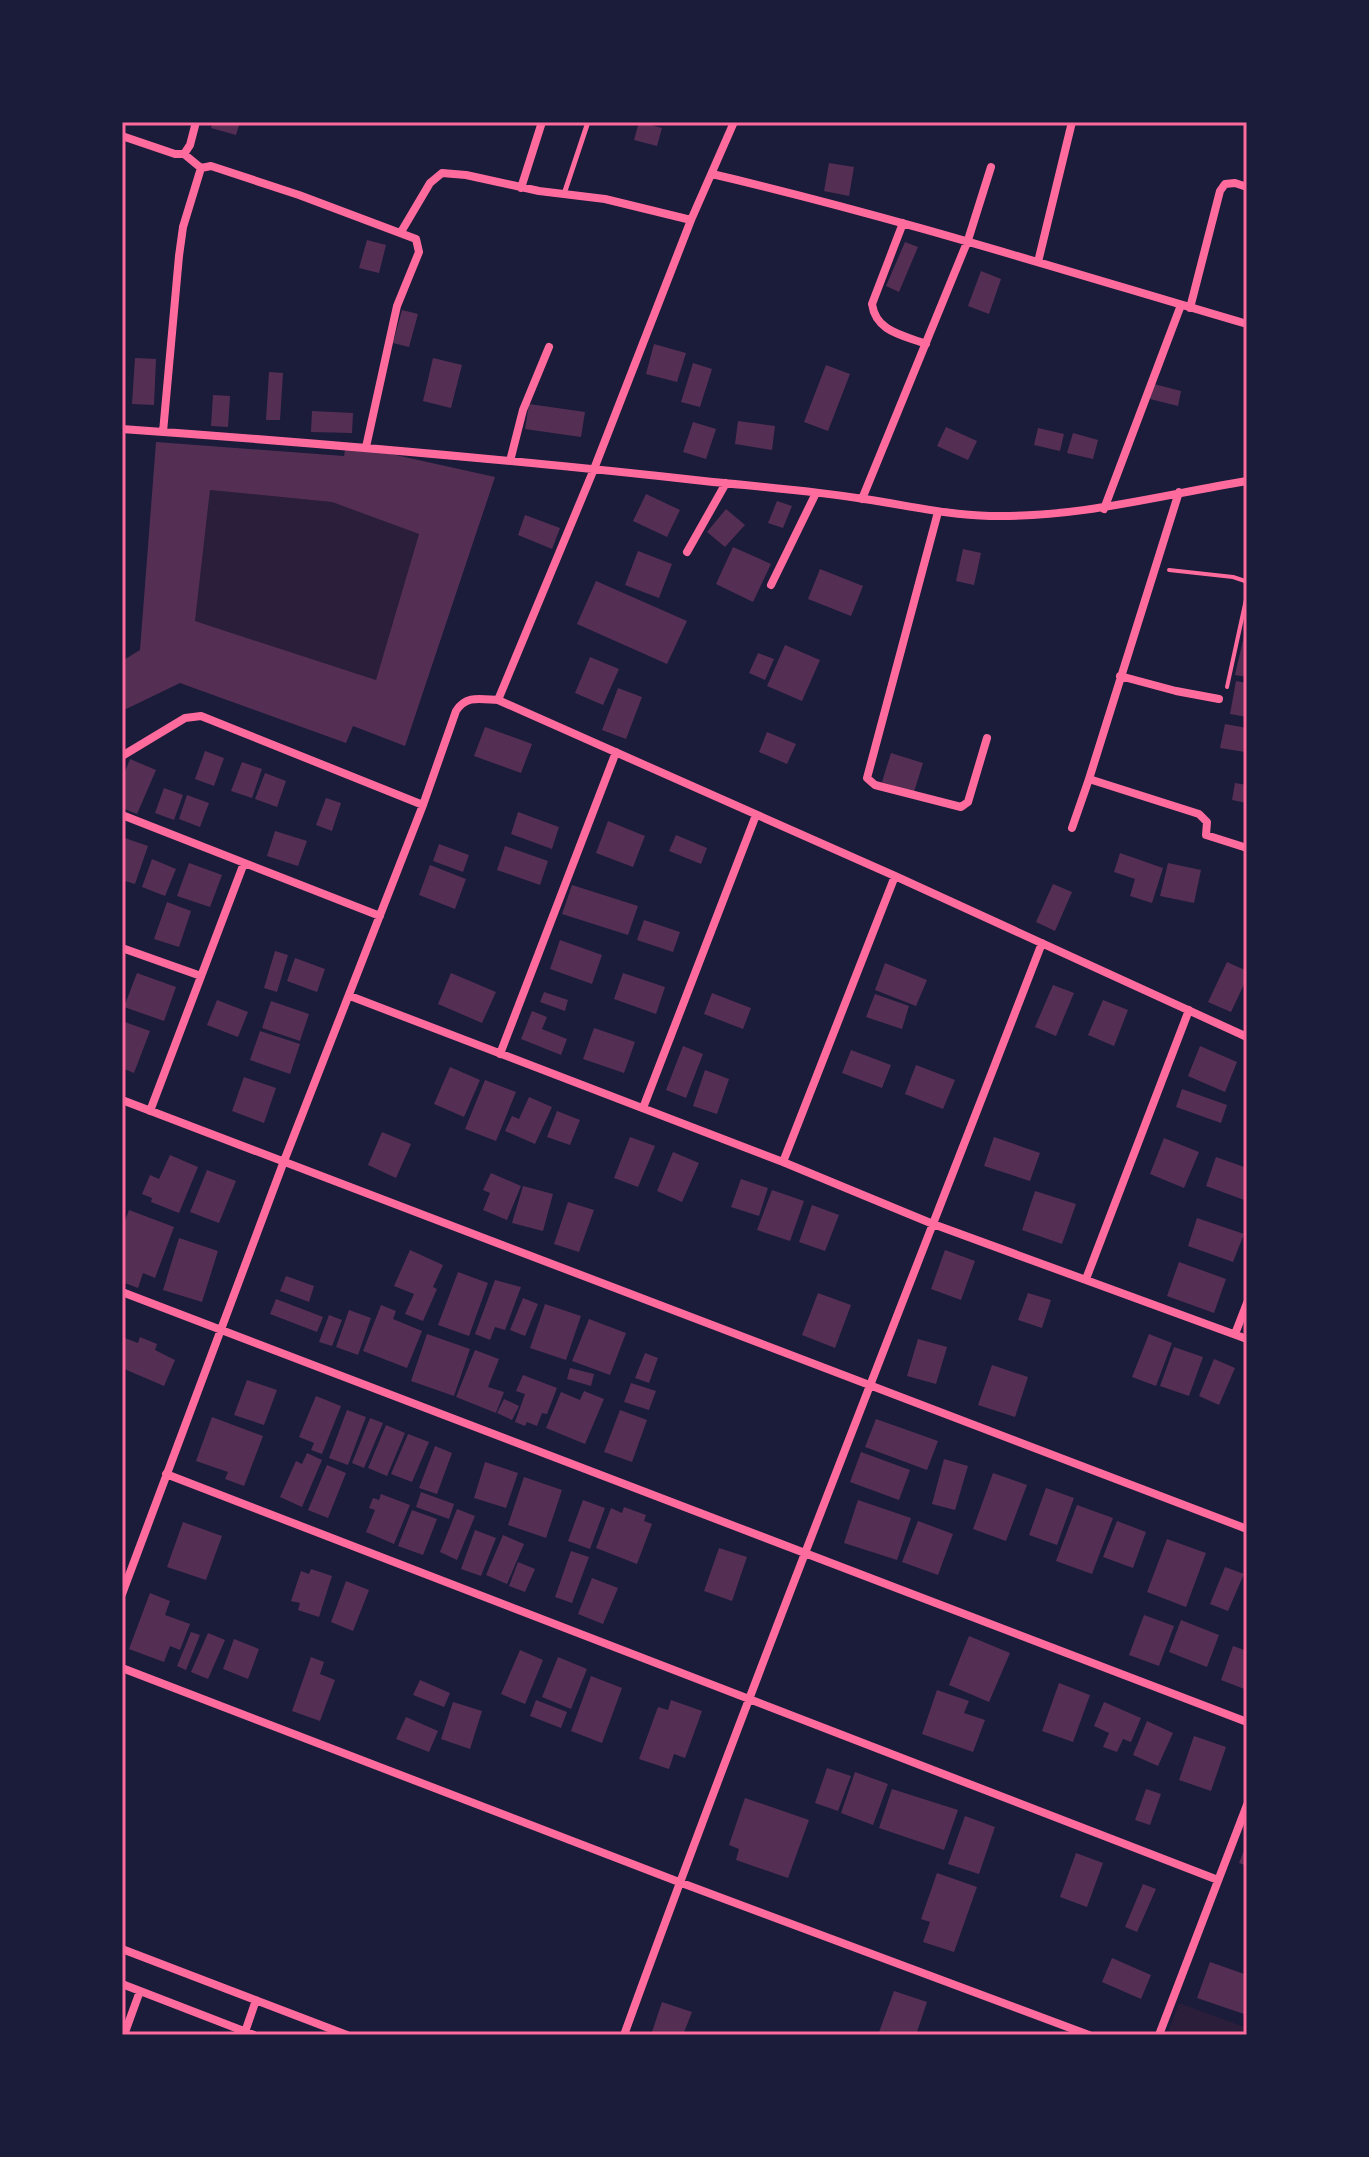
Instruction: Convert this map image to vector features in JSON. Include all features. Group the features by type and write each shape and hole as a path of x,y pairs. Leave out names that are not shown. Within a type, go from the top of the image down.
{"street":[{"path":"184,154 190,145 196,122"},
{"path":"521,188 542,122"},
{"path":"498,700 594,469 691,220 734,122"},
{"path":"1038,262 1072,122"},
{"path":"122,136 175,154 184,154 201,168"},
{"path":"201,168 211,166 416,239 419,252 397,306 366,447"},
{"path":"862,499 968,240 991,167"},
{"path":"163,432 181,242 201,168"},
{"path":"401,232 430,183 442,173 605,199 691,220"},
{"path":"712,174 968,240 1247,324"},
{"path":"1104,509 1186,306 1220,191 1225,184 1247,187"},
{"path":"903,223 872,304 874,315 882,327 926,344"},
{"path":"510,461 523,410 549,347"},
{"path":"122,429 366,447 594,469 989,516 1055,515 1104,509 1247,481"},
{"path":"687,552 726,483"},
{"path":"1072,828 1179,492"},
{"path":"771,585 816,493"},
{"path":"938,512 867,778 875,785 961,807 968,802 987,738"},
{"path":"1120,676 1219,699"},
{"path":"122,1594 284,1161 462,702 471,698 498,700 1247,1037"},
{"path":"122,756 185,718 201,716 423,805"},
{"path":"500,1054 616,752"},
{"path":"1089,779 1199,814 1207,822 1206,835 1247,848"},
{"path":"122,815 380,916"},
{"path":"643,1108 756,815"},
{"path":"150,1111 244,863"},
{"path":"783,1162 895,876"},
{"path":"624,2035 749,1699 1042,943"},
{"path":"122,948 201,976"},
{"path":"350,996 783,1162 933,1224 1247,1339"},
{"path":"1086,1279 1189,1010"},
{"path":"122,1100 869,1386 1246,1526"},
{"path":"122,1292 1247,1722"},
{"path":"1235,1334 1247,1303"},
{"path":"166,1474 1218,1880"},
{"path":"122,1668 679,1882 1089,2035"},
{"path":"1159,2035 1247,1805"},
{"path":"122,1949 347,2035"},
{"path":"122,1984 250,2033 256,2000"},
{"path":"124,2035 140,1991"}],"lane":[{"path":"564,194 588,122"}],"path":[{"path":"1155,568 1233,577 1245,581 1247,586"},
{"path":"1219,699 1227,687 1247,595"}],"shaded area":[{"path":"210,490 332,502 419,534 376,680 195,621"},
{"path":"1179,2003 1247,2028 1247,2035 1167,2035"}],"building":[{"path":"213,122 240,122 236,135 211,128"},
{"path":"639,122 662,128 657,146 634,140"},
{"path":"829,163 854,167 849,196 824,191"},
{"path":"367,240 386,245 379,273 359,268"},
{"path":"905,242 918,247 899,292 886,286"},
{"path":"981,271 1001,279 989,314 968,306"},
{"path":"402,310 418,314 409,347 393,343"},
{"path":"654,344 686,353 677,382 646,374"},
{"path":"135,358 156,359 154,405 132,404"},
{"path":"433,358 462,365 451,408 423,401"},
{"path":"693,363 712,369 700,407 681,402"},
{"path":"826,365 850,374 828,431 804,422"},
{"path":"269,372 283,373 280,420 266,420"},
{"path":"1154,384 1181,391 1178,406 1150,399"},
{"path":"213,395 230,396 228,427 211,426"},
{"path":"529,404 585,412 581,437 525,429"},
{"path":"312,411 353,413 352,433 311,432"},
{"path":"738,421 775,426 772,450 735,444"},
{"path":"693,422 716,429 706,459 683,452"},
{"path":"946,427 977,441 968,460 937,446"},
{"path":"1038,428 1064,434 1060,451 1034,445"},
{"path":"1073,433 1098,440 1093,459 1067,453"},
{"path":"156,442 344,456 346,444 495,477 405,746 353,726 346,743 180,683 122,711 122,661 140,650","holes":["210,490 332,502 419,534 376,680 195,621"]},
{"path":"646,494 680,510 667,537 633,521"},
{"path":"777,501 792,506 783,528 768,523"},
{"path":"726,509 745,525 725,547 707,532"},
{"path":"525,515 560,528 552,549 518,535"},
{"path":"733,547 771,564 753,602 716,584"},
{"path":"963,549 981,553 974,585 956,581"},
{"path":"638,551 672,564 659,598 625,585"},
{"path":"820,569 863,586 851,616 808,599"},
{"path":"596,581 687,621 667,664 577,624"},
{"path":"1247,627 1247,677 1235,675"},
{"path":"785,645 820,660 802,701 767,686"},
{"path":"758,653 774,659 765,680 749,673"},
{"path":"590,657 619,669 603,705 575,693"},
{"path":"1236,681 1247,683 1247,717 1230,714"},
{"path":"618,688 642,697 626,739 602,730"},
{"path":"1225,724 1247,728 1245,752 1220,748"},
{"path":"485,727 532,744 521,773 474,756"},
{"path":"767,732 796,744 787,764 759,752"},
{"path":"205,751 224,758 214,786 195,779"},
{"path":"891,753 923,763 914,792 882,782"},
{"path":"130,759 156,770 137,814 122,808 122,779"},
{"path":"242,762 262,769 252,798 231,791"},
{"path":"265,773 286,781 277,807 255,799"},
{"path":"1235,783 1247,785 1247,803 1232,800"},
{"path":"164,788 183,795 174,820 155,813"},
{"path":"187,795 209,803 200,827 179,819"},
{"path":"326,798 341,803 332,831 316,825"},
{"path":"518,812 559,827 552,849 511,834"},
{"path":"608,821 645,836 633,867 596,853"},
{"path":"275,831 307,841 298,866 267,856"},
{"path":"676,835 707,848 701,864 669,851"},
{"path":"122,837 148,846 135,884 122,880"},
{"path":"439,844 469,855 463,872 433,861"},
{"path":"505,846 548,861 540,885 497,870"},
{"path":"1120,853 1163,868 1152,903 1130,896 1135,879 1114,872"},
{"path":"152,859 176,869 165,896 142,887"},
{"path":"189,863 222,875 210,907 177,896"},
{"path":"1168,863 1201,870 1194,903 1160,896"},
{"path":"430,865 466,879 455,909 419,895"},
{"path":"1053,884 1072,892 1055,931 1036,922"},
{"path":"572,885 638,906 628,935 562,914"},
{"path":"167,902 191,911 179,947 154,939"},
{"path":"644,920 680,932 673,952 637,940"},
{"path":"560,940 602,955 592,984 550,969"},
{"path":"275,951 288,955 277,992 264,988"},
{"path":"295,958 325,969 317,992 287,981"},
{"path":"1227,962 1247,971 1247,978 1231,1012 1208,1002"},
{"path":"885,963 927,980 916,1006 875,990"},
{"path":"137,973 176,987 164,1021 124,1007"},
{"path":"451,973 496,992 482,1023 438,1004"},
{"path":"623,973 665,987 656,1014 614,999"},
{"path":"1053,985 1074,993 1056,1036 1035,1027"},
{"path":"544,992 568,1000 565,1011 540,1002"},
{"path":"712,993 751,1008 743,1029 704,1014"},
{"path":"875,994 909,1006 902,1029 866,1017"},
{"path":"217,1000 248,1012 238,1037 207,1025"},
{"path":"1103,1000 1128,1010 1114,1046 1088,1035"},
{"path":"271,1001 309,1014 300,1041 262,1028"},
{"path":"532,1011 547,1017 542,1029 567,1039 561,1055 521,1039"},
{"path":"122,1021 150,1031 134,1073 122,1068"},
{"path":"594,1028 635,1042 624,1073 583,1059"},
{"path":"260,1031 300,1044 290,1074 250,1060"},
{"path":"683,1046 703,1054 686,1098 666,1090"},
{"path":"1200,1046 1237,1062 1225,1092 1188,1076"},
{"path":"851,1050 891,1065 882,1088 842,1073"},
{"path":"916,1065 955,1080 943,1109 905,1094"},
{"path":"450,1067 480,1080 464,1117 434,1104"},
{"path":"705,1070 729,1079 717,1114 693,1106"},
{"path":"244,1077 276,1088 264,1123 232,1111"},
{"path":"485,1080 516,1092 496,1141 465,1129"},
{"path":"1182,1089 1227,1105 1221,1123 1176,1107"},
{"path":"529,1097 552,1107 535,1144 505,1131 512,1116 519,1119"},
{"path":"557,1111 580,1120 570,1145 547,1137"},
{"path":"382,1132 411,1144 396,1178 368,1165"},
{"path":"630,1137 655,1146 638,1187 614,1178"},
{"path":"994,1137 1040,1153 1030,1181 984,1166"},
{"path":"1164,1138 1199,1152 1184,1188 1150,1174"},
{"path":"673,1152 699,1163 682,1202 657,1191"},
{"path":"170,1155 198,1167 179,1213 151,1202 152,1198 142,1194 150,1175 159,1179"},
{"path":"1216,1157 1247,1168 1247,1201 1206,1186"},
{"path":"207,1170 236,1181 219,1223 190,1212"},
{"path":"491,1173 521,1186 507,1220 483,1210 490,1193 483,1190"},
{"path":"741,1179 768,1188 759,1216 731,1207"},
{"path":"523,1186 553,1194 543,1231 512,1223"},
{"path":"772,1190 804,1201 790,1241 757,1230"},
{"path":"1035,1191 1076,1204 1062,1244 1022,1230"},
{"path":"568,1202 594,1210 579,1252 554,1244"},
{"path":"812,1205 839,1215 825,1251 799,1242"},
{"path":"129,1210 174,1227 155,1278 143,1273 138,1288 122,1282 122,1229"},
{"path":"1197,1218 1244,1234 1233,1262 1188,1246"},
{"path":"179,1238 218,1251 202,1302 163,1290"},
{"path":"410,1250 443,1265 433,1287 437,1289 423,1321 405,1314 414,1294 394,1286"},
{"path":"945,1250 975,1261 961,1300 931,1289"},
{"path":"1179,1262 1226,1279 1214,1313 1167,1296"},
{"path":"458,1272 488,1283 469,1336 438,1325"},
{"path":"286,1276 314,1286 309,1302 280,1291"},
{"path":"495,1280 521,1287 505,1330 495,1327 490,1340 475,1334"},
{"path":"818,1293 851,1305 835,1348 802,1335"},
{"path":"1028,1293 1051,1300 1042,1328 1018,1320"},
{"path":"523,1298 538,1304 525,1336 510,1330"},
{"path":"276,1299 323,1317 317,1332 270,1314"},
{"path":"545,1304 581,1316 566,1360 530,1348"},
{"path":"381,1305 396,1311 393,1319 422,1331 407,1368 363,1351"},
{"path":"349,1310 371,1318 358,1355 336,1347"},
{"path":"329,1315 342,1320 332,1346 319,1342"},
{"path":"589,1319 626,1333 610,1375 572,1361"},
{"path":"427,1334 470,1349 454,1396 411,1381"},
{"path":"1149,1334 1172,1343 1156,1386 1132,1377"},
{"path":"122,1337 138,1343 140,1337 157,1344 155,1350 175,1360 164,1386 122,1368"},
{"path":"918,1339 947,1347 936,1384 907,1376"},
{"path":"1174,1347 1203,1357 1189,1396 1160,1386"},
{"path":"475,1350 499,1359 488,1387 504,1392 496,1413 456,1397"},
{"path":"645,1353 658,1358 649,1383 635,1378"},
{"path":"1214,1359 1235,1368 1219,1405 1199,1396"},
{"path":"992,1365 1028,1377 1015,1417 978,1405"},
{"path":"570,1368 594,1374 591,1386 567,1379"},
{"path":"523,1375 557,1388 547,1414 542,1413 537,1426 515,1422 525,1394 516,1391"},
{"path":"247,1380 277,1390 264,1425 234,1415"},
{"path":"631,1383 656,1391 649,1410 624,1402"},
{"path":"584,1391 604,1399 585,1444 546,1428 561,1392 580,1400"},
{"path":"316,1396 341,1406 322,1454 311,1450 314,1443 299,1437"},
{"path":"504,1399 519,1406 512,1420 497,1413"},
{"path":"347,1410 366,1417 348,1465 329,1458"},
{"path":"620,1410 647,1420 632,1462 604,1452"},
{"path":"212,1417 263,1436 244,1486 225,1479 228,1472 196,1461"},
{"path":"370,1418 383,1423 364,1468 352,1463"},
{"path":"876,1419 938,1441 927,1470 865,1447"},
{"path":"386,1425 405,1433 387,1476 368,1468"},
{"path":"408,1434 429,1442 412,1482 391,1474"},
{"path":"435,1446 452,1453 437,1494 419,1488"},
{"path":"861,1452 910,1470 899,1500 850,1482"},
{"path":"307,1453 322,1460 302,1507 280,1497 296,1461 302,1464"},
{"path":"944,1459 968,1466 955,1510 932,1504"},
{"path":"485,1462 518,1473 506,1508 474,1498"},
{"path":"327,1465 346,1473 328,1518 308,1510"},
{"path":"993,1473 1027,1485 1006,1541 973,1529"},
{"path":"524,1477 562,1490 546,1538 508,1525"},
{"path":"1046,1488 1074,1498 1057,1545 1029,1535"},
{"path":"421,1492 454,1504 449,1519 416,1507"},
{"path":"381,1494 410,1505 394,1544 366,1532 375,1510 369,1508 373,1498 379,1500"},
{"path":"583,1500 605,1508 590,1549 568,1541"},
{"path":"858,1500 911,1518 897,1560 844,1543"},
{"path":"1077,1505 1113,1518 1092,1574 1056,1561"},
{"path":"624,1507 646,1515 644,1521 652,1524 637,1564 596,1548 611,1508 622,1513"},
{"path":"457,1509 475,1516 457,1560 440,1552"},
{"path":"412,1510 437,1519 423,1555 398,1546"},
{"path":"918,1521 953,1534 938,1575 902,1562"},
{"path":"1117,1521 1146,1532 1133,1568 1103,1557"},
{"path":"183,1522 222,1536 206,1580 167,1567"},
{"path":"475,1530 496,1538 481,1576 461,1569"},
{"path":"503,1535 524,1544 507,1584 486,1575"},
{"path":"1167,1539 1206,1553 1186,1607 1147,1592"},
{"path":"719,1548 747,1557 732,1601 704,1591"},
{"path":"571,1551 589,1557 572,1603 555,1597"},
{"path":"518,1562 535,1569 525,1592 509,1586"},
{"path":"1225,1567 1244,1574 1228,1611 1210,1604"},
{"path":"311,1569 332,1576 319,1617 298,1610 300,1603 291,1601 301,1571 309,1574"},
{"path":"592,1578 618,1588 603,1624 578,1614"},
{"path":"346,1581 369,1590 353,1631 331,1622"},
{"path":"150,1593 170,1601 165,1615 190,1624 180,1650 170,1646 164,1662 129,1649"},
{"path":"1144,1615 1174,1626 1159,1666 1129,1655"},
{"path":"1181,1620 1219,1635 1207,1667 1169,1652"},
{"path":"191,1632 200,1635 186,1670 177,1666"},
{"path":"208,1633 225,1640 208,1679 191,1672"},
{"path":"969,1636 1010,1653 989,1702 949,1685"},
{"path":"234,1639 259,1649 248,1679 223,1669"},
{"path":"1233,1646 1247,1651 1247,1690 1221,1680"},
{"path":"520,1650 543,1660 525,1704 501,1694"},
{"path":"311,1657 324,1662 320,1674 335,1680 320,1721 292,1711"},
{"path":"558,1657 587,1669 571,1709 542,1697"},
{"path":"591,1676 622,1688 602,1743 571,1731"},
{"path":"420,1680 450,1693 444,1707 413,1695"},
{"path":"1059,1683 1090,1695 1073,1742 1042,1731"},
{"path":"937,1690 969,1701 964,1713 985,1720 973,1752 922,1734"},
{"path":"536,1700 567,1712 561,1728 530,1716"},
{"path":"671,1700 702,1711 685,1758 674,1754 669,1769 639,1759 658,1707 668,1710"},
{"path":"453,1702 482,1711 470,1749 441,1739"},
{"path":"1104,1702 1141,1718 1131,1742 1123,1739 1117,1752 1103,1747 1109,1733 1094,1726"},
{"path":"406,1717 438,1731 429,1752 396,1739"},
{"path":"1147,1721 1173,1733 1158,1766 1133,1755"},
{"path":"1194,1736 1226,1747 1211,1791 1179,1780"},
{"path":"827,1768 851,1776 838,1811 815,1803"},
{"path":"855,1772 888,1784 873,1825 841,1813"},
{"path":"892,1789 958,1810 944,1850 879,1828"},
{"path":"1146,1789 1161,1794 1150,1825 1135,1820"},
{"path":"745,1798 809,1820 788,1878 736,1860 739,1849 729,1845"},
{"path":"965,1816 995,1827 979,1874 948,1864"},
{"path":"1247,1843 1247,1866 1239,1863"},
{"path":"1076,1853 1103,1863 1087,1907 1060,1897"},
{"path":"937,1873 977,1887 954,1952 923,1942 930,1922 921,1919"},
{"path":"1143,1884 1156,1889 1137,1932 1125,1927"},
{"path":"1112,1958 1151,1975 1141,1999 1102,1982"},
{"path":"1210,1962 1247,1975 1247,2015 1197,1998"},
{"path":"894,1991 927,2002 916,2035 878,2035"},
{"path":"662,2002 692,2012 683,2035 651,2035"}]}
